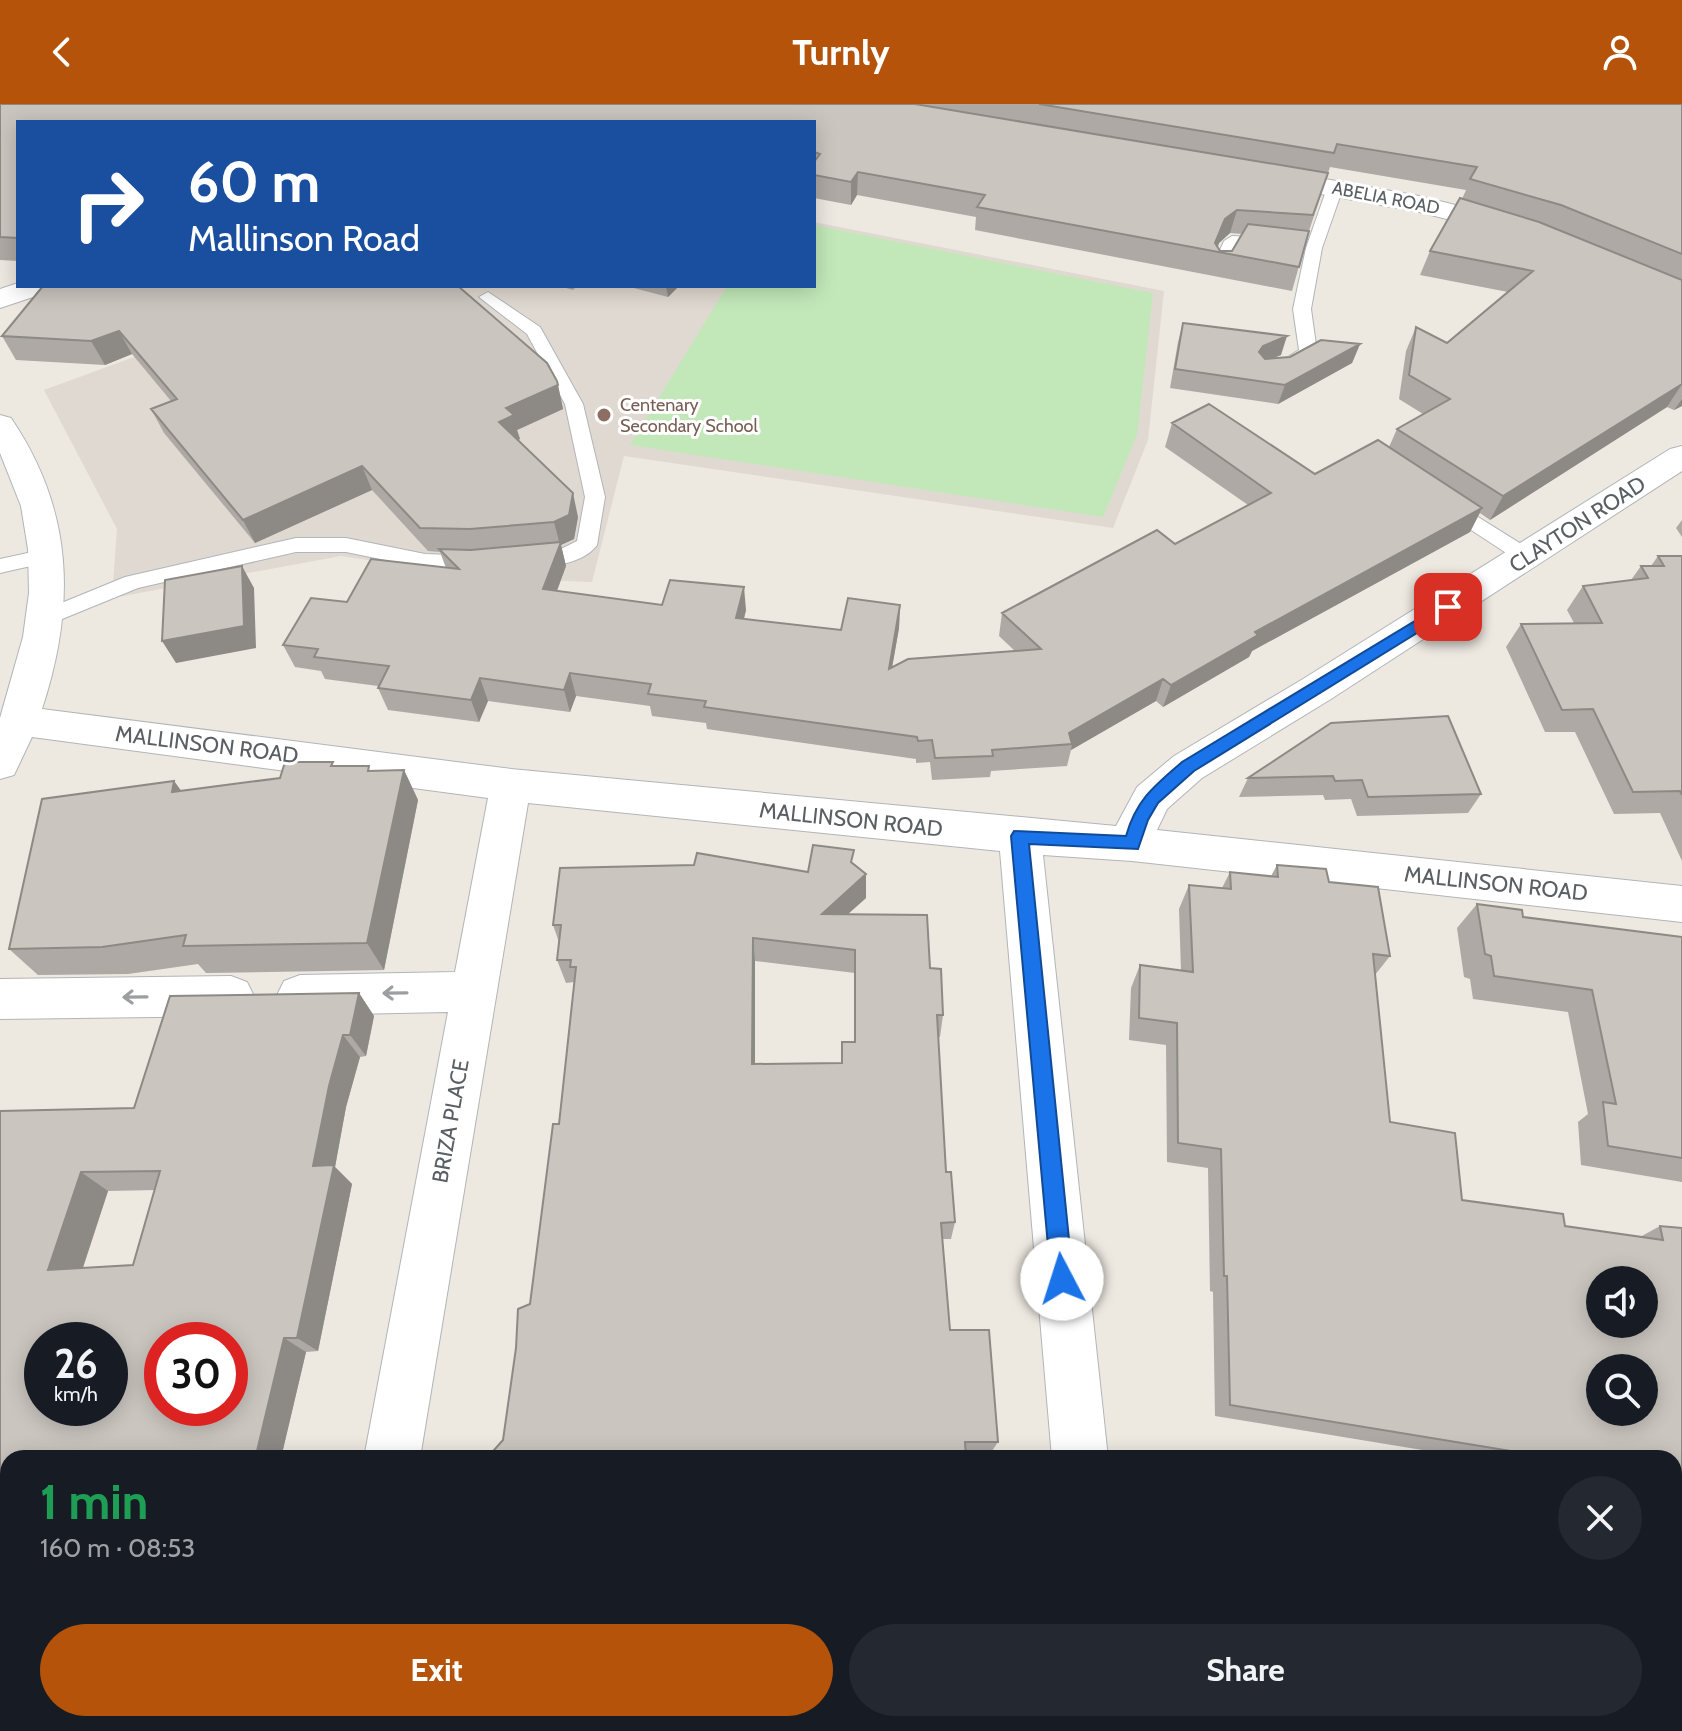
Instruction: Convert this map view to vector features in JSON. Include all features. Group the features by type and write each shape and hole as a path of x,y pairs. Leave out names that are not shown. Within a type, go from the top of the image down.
{"street":[{"name":"ABELIA ROAD","path":"1242,172 1476,217 1539,237"},
{"path":"0,299 32,288"},
{"path":"0,764 21,721 40,658 48,592 42,514 29,476 1,429"},
{"name":"CLAYTON ROAD","path":"1132,844 1139,819 1152,798 1188,767 1527,557 1682,456"},
{"name":"MALLINSON ROAD","path":"21,721 511,785 1020,836 1132,844 1682,904"},
{"name":"BRIZA PLACE","path":"393,1450 511,785"},
{"path":"1020,836 1079,1450"},
{"path":"0,999 473,992"}],"lane":[{"path":"1265,371 1294,361 1308,352 1302,309 1300,246 1335,188"},
{"path":"1220,268 1232,241 1300,246"},
{"path":"45,618 133,582 296,545 346,545 425,561 478,563 565,556 587,545 595,497 574,404 534,331 488,297"},
{"path":"1423,488 1527,557"},
{"path":"0,566 46,556"}],"shaded area":[{"name":"Centenary Secondary School","path":"816,222 1164,291 1148,440 1113,528 624,456 592,582 487,578 341,556 112,598 117,529 44,390 323,288 816,288"}],"green space":[{"path":"816,225 1153,293 1137,435 1103,517 630,445 726,288 816,288"}],"building":[{"path":"0,104 915,104 1328,173 1313,215 1237,210 1225,219 1215,243 1220,251 1232,251 1248,224 1309,231 1299,267 977,207 985,195 858,172 851,182 816,175 816,159 820,154 816,153 816,120 16,120 16,238 0,237"},
{"path":"1039,104 1682,104 1682,254 1561,205 1470,179 1477,167 1337,144 1334,153"},
{"path":"1460,198 1539,222 1682,280 1682,384 1503,496 1397,429 1450,399 1409,375 1416,327 1447,343 1533,271 1430,251"},
{"path":"41,288 460,288 547,363 557,381 558,385 506,408 514,415 499,422 573,493 569,515 554,522 470,529 420,528 362,466 243,520 151,409 177,399 119,331 91,341 2,336"},
{"path":"1183,323 1287,336 1263,346 1259,352 1265,359 1290,357 1321,340 1360,344 1285,385 1175,369"},
{"path":"1209,404 1315,474 1378,440 1482,508 1255,632 1258,635 1171,685 1163,679 1069,733 1072,744 992,750 993,756 935,758 932,740 918,741 917,737 704,707 706,701 648,694 651,684 570,673 564,690 480,678 471,700 378,688 389,666 314,657 318,649 283,645 311,598 347,602 371,559 459,569 439,549 471,550 561,542 543,589 662,605 670,580 744,587 736,618 841,630 848,598 900,605 889,669 908,659 1041,649 1002,613 1157,530 1175,544 1271,493 1172,423"},
{"path":"1658,556 1682,556 1682,795 1680,791 1633,792 1593,709 1562,710 1521,624 1602,623 1583,586 1648,578 1641,566 1664,566"},
{"path":"242,566 244,626 162,641 165,580"},
{"path":"1448,716 1481,794 1368,797 1362,780 1335,781 1333,776 1248,778 1331,723"},
{"path":"285,762 333,762 331,766 369,766 368,771 404,770 367,943 183,946 186,935 102,947 9,949 42,799 174,781 172,792 280,778"},
{"path":"813,845 854,850 851,862 866,874 822,914 927,915 930,968 941,969 943,1015 937,1015 946,1172 951,1172 955,1222 941,1223 950,1330 989,1330 998,1442 965,1442 966,1450 494,1450 503,1440 516,1348 518,1309 530,1304 553,1124 559,1124 576,967 570,967 571,960 557,960 561,925 553,925 560,868 694,865 697,853 808,872","holes":["753,938 855,950 855,1042 842,1042 842,1063 752,1064"]},
{"path":"1277,865 1326,869 1329,882 1378,887 1390,956 1373,954 1390,1122 1455,1133 1462,1200 1563,1214 1565,1226 1663,1240 1660,1226 1682,1228 1682,1450 1504,1450 1230,1405 1221,1149 1178,1143 1177,1023 1139,1018 1140,965 1193,972 1189,885 1231,889 1230,872 1278,877"},
{"path":"1477,904 1522,910 1523,917 1682,937 1682,1158 1608,1146 1603,1102 1616,1104 1592,990 1494,976 1491,956 1485,954"},
{"path":"359,993 350,1035 343,1035 329,1086 313,1166 334,1165 297,1338 284,1338 257,1450 0,1450 0,1111 134,1108 170,996","holes":["160,1171 133,1265 48,1270 81,1172"]}],"place":[{"name":"Centenary Secondary School","path":"604,415"}],"route":[{"path":"1062,1279 1020,836 1132,844 1139,819 1152,798 1169,781 1204,756 1448,607"}]}
